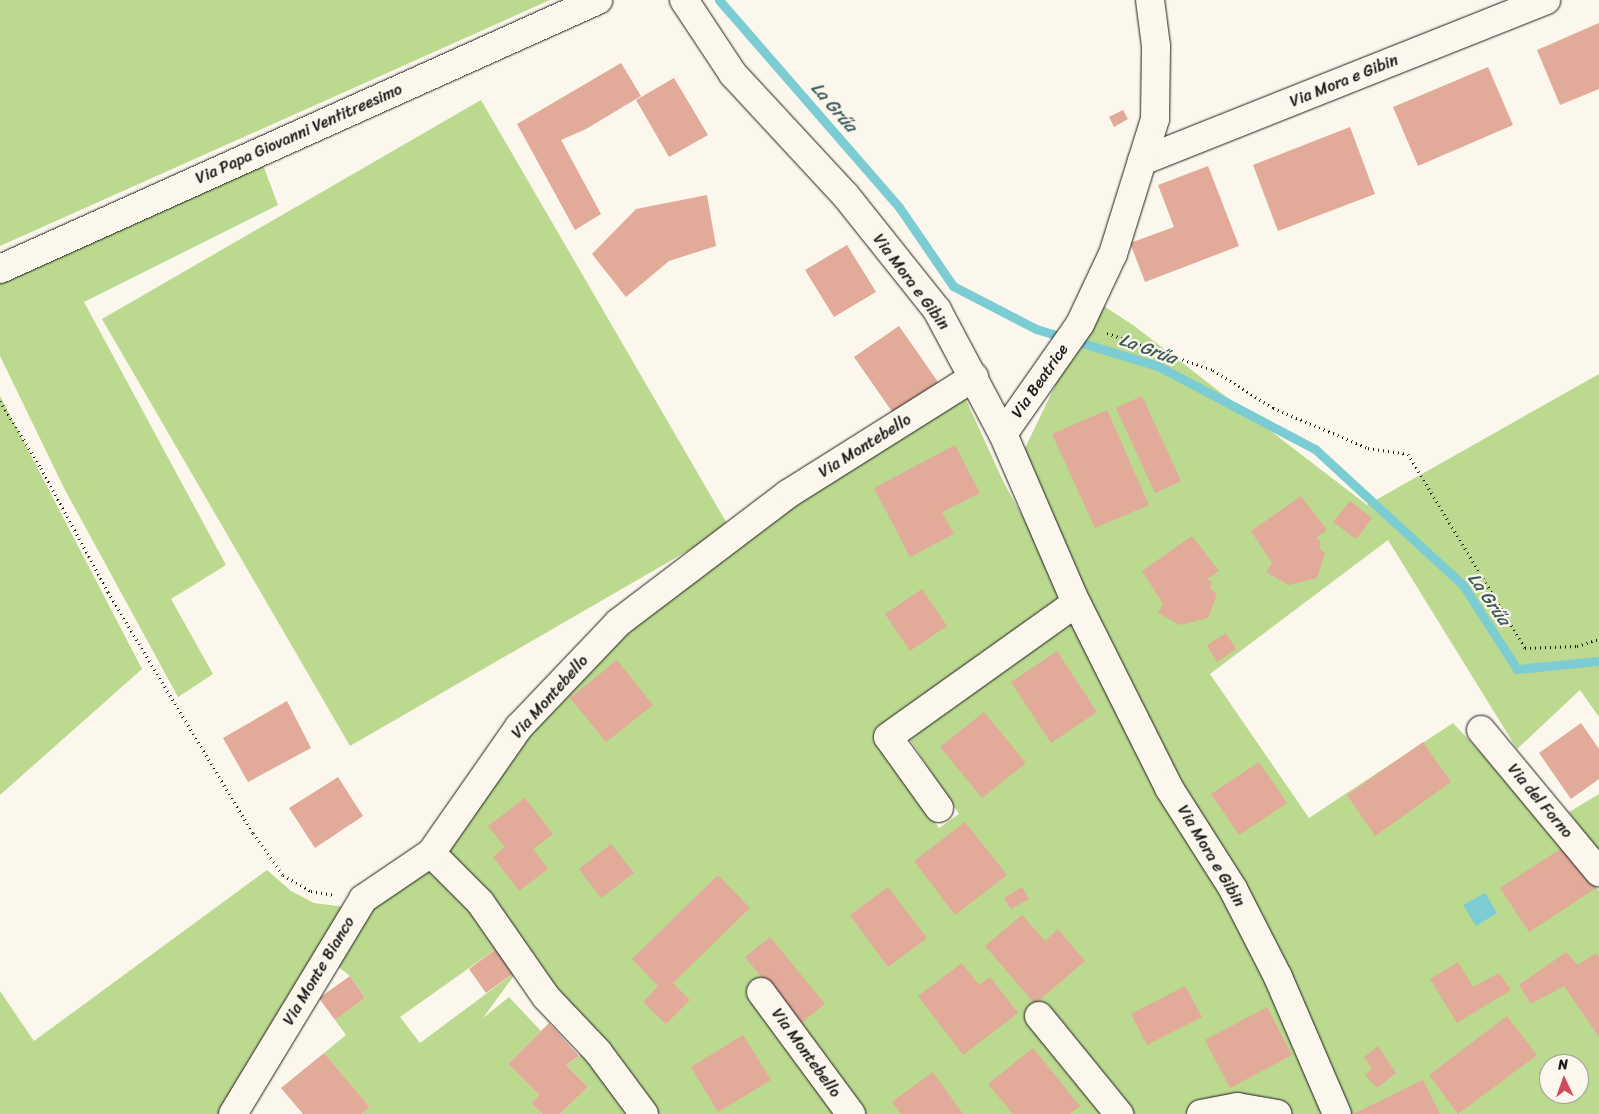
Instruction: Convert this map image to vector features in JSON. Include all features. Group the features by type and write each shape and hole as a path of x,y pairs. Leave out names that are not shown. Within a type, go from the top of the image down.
{"street":[{"name":"Via Papa Giovanni Ventitreesimo","path":"0,268 598,0"},
{"name":"Via Mora e Gibin","path":"684,0 733,74 846,196 937,310 1003,434 1076,603 1169,788 1233,889 1260,942 1338,1114"},
{"path":"1074,333 1113,254 1155,119 1156,46 1150,0"},
{"name":"Via Mora e Gibin","path":"1142,161 1546,0"},
{"name":"Via Beatrice","path":"1003,434 1074,333"},
{"name":"Via Montebello","path":"431,853 520,727 618,623 788,494 974,377"},
{"path":"939,808 888,737 1076,603"},
{"name":"Via del Forno","path":"1481,730 1599,872"},
{"path":"431,853 480,902 546,998 598,1052 644,1114"},
{"name":"Via Monte Bianco","path":"233,1114 363,899 431,853"},
{"name":"Via Montebello","path":"761,992 851,1114"},
{"path":"1039,1016 1119,1114"},
{"path":"1202,1114 1237,1107 1277,1114"}],"path":[{"path":"1074,333 1213,370 1273,408 1368,448 1408,454 1525,648 1577,646 1599,639"},
{"path":"0,401 203,751 283,875 311,891 363,899"}],"green space":[{"path":"0,0 550,0 0,246"},
{"path":"481,100 729,527 350,746 102,319"},
{"path":"259,154 278,205 84,302 226,565 171,599 213,674 178,697 64,488 0,356 0,278"},
{"path":"1096,301 1133,325 1367,505 1599,374 1599,717 1580,690 1517,749 1388,540 1210,674 1309,818 1453,723 1567,844 1599,891 1599,1114 1338,1114 1176,783 1012,475"},
{"path":"961,389 1004,483 1069,600 873,737 939,828 959,814 907,735 1072,618 1231,908 1325,1114 1282,1114 1210,1102 1184,1114 655,1114 442,848 517,737 644,611"},
{"path":"0,396 142,669 0,795"},
{"path":"1599,794 1599,854 1569,812"},
{"path":"436,856 500,946 400,1017 420,1043 518,970 483,1018 509,997 541,1031 508,1064 539,1095 531,1103 542,1114 362,1114 370,1107 324,1053 346,1035 335,1020 365,998 350,976 330,960 353,923"},
{"path":"267,870 291,891 314,903 345,907 222,1114 0,1114 0,991 34,1041"},
{"path":"586,1051 637,1114 560,1114 588,1087 566,1065"}],"water":[{"path":"1485,893 1497,913 1476,926 1463,905"}],"building":[{"path":"1599,23 1599,89 1560,105 1537,50"},
{"path":"621,63 641,96 586,129 561,140 601,214 575,230 517,124"},
{"path":"1488,67 1513,125 1418,166 1393,107"},
{"path":"674,78 708,135 669,157 636,100"},
{"path":"1123,110 1128,119 1114,127 1109,117"},
{"path":"1350,127 1375,194 1278,231 1253,165"},
{"path":"1208,166 1239,246 1145,282 1130,243 1174,227 1158,185"},
{"path":"707,195 716,246 669,261 626,297 592,254 636,209"},
{"path":"847,245 876,292 834,317 805,270"},
{"path":"899,326 938,382 893,413 854,357"},
{"path":"1142,396 1181,481 1155,493 1116,408"},
{"path":"1107,410 1149,505 1095,528 1052,434"},
{"path":"955,445 980,493 942,512 954,534 910,557 874,488"},
{"path":"1301,496 1327,530 1316,538 1321,542 1319,548 1325,553 1317,578 1289,585 1266,572 1272,563 1251,531"},
{"path":"1350,501 1372,518 1356,539 1333,522"},
{"path":"1192,536 1219,571 1207,579 1212,582 1210,588 1217,594 1208,618 1180,625 1158,613 1163,604 1142,571"},
{"path":"922,589 947,626 910,651 885,614"},
{"path":"1226,633 1236,649 1217,662 1207,645"},
{"path":"1057,651 1097,712 1051,743 1011,682"},
{"path":"617,660 653,705 606,742 570,698"},
{"path":"287,701 311,748 248,782 223,738"},
{"path":"984,712 1026,763 982,798 940,747"},
{"path":"1581,723 1599,749 1599,779 1571,799 1539,753"},
{"path":"1423,742 1451,782 1375,836 1347,795"},
{"path":"1259,762 1287,803 1239,835 1211,794"},
{"path":"338,777 363,816 315,848 289,808"},
{"path":"525,798 553,834 533,849 548,869 519,891 493,857 505,847 488,826"},
{"path":"965,822 1007,875 955,915 914,861"},
{"path":"611,844 634,873 601,898 579,869"},
{"path":"1568,844 1596,888 1529,932 1500,888"},
{"path":"718,875 750,908 673,983 690,1000 666,1024 643,1002 658,986 632,959"},
{"path":"888,887 927,938 888,967 850,915"},
{"path":"1022,887 1029,899 1011,909 1004,898"},
{"path":"1022,915 1045,941 1058,929 1085,961 1035,1004 985,946"},
{"path":"770,937 825,1004 800,1024 745,957"},
{"path":"500,946 518,970 486,993 469,969"},
{"path":"1566,952 1578,965 1596,953 1599,957 1599,1037 1564,986 1531,1004 1519,985"},
{"path":"1458,962 1473,987 1499,973 1511,990 1457,1023 1430,979"},
{"path":"962,963 979,985 990,977 1018,1013 963,1055 918,996"},
{"path":"350,976 365,998 335,1020 319,998"},
{"path":"1185,986 1202,1017 1147,1045 1131,1014"},
{"path":"1267,1007 1292,1055 1230,1088 1205,1040"},
{"path":"1507,1016 1537,1055 1458,1114 1429,1075"},
{"path":"549,1023 579,1056 566,1065 588,1087 560,1114 542,1114 531,1103 539,1095 508,1064"},
{"path":"743,1035 771,1080 718,1112 691,1067"},
{"path":"1378,1046 1396,1073 1377,1088 1365,1075 1372,1069 1364,1057"},
{"path":"1033,1048 1080,1106 1070,1114 1013,1114 988,1084"},
{"path":"324,1053 370,1107 362,1114 303,1114 281,1088"},
{"path":"933,1072 963,1114 901,1114 892,1102"},
{"path":"1423,1080 1440,1114 1353,1114"}],"waterway":[{"name":"La Grűa","path":"719,0 899,207 953,286 1036,329 1158,366 1315,449 1463,585 1517,669 1599,661"}]}
